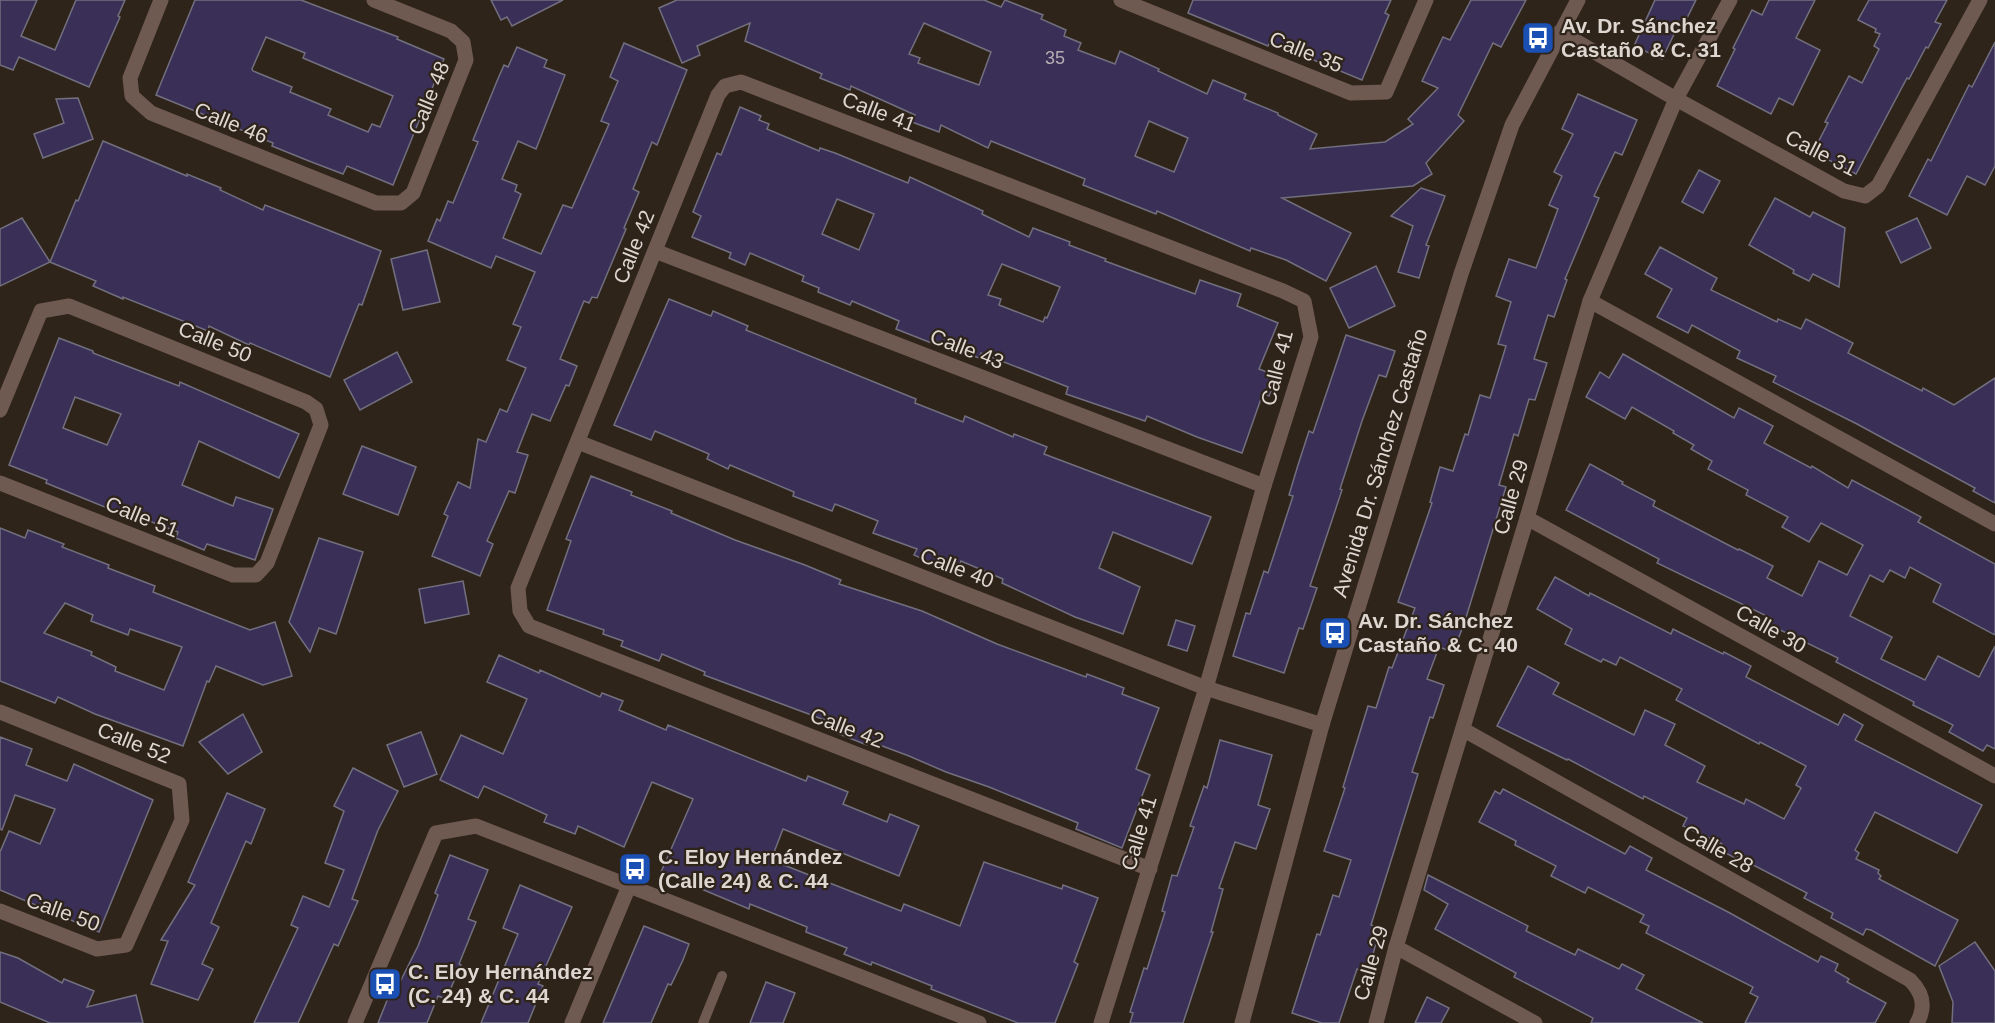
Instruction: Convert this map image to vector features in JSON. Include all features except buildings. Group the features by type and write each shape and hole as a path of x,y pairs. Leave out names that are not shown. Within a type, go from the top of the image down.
{"street":[{"name":"Calle 46","path":"161,0 130,78 132,96 151,113 376,203 401,203 413,193"},
{"name":"Calle 48","path":"374,0 451,31 463,42 466,60 413,193"},
{"name":"Calle 35","path":"1121,0 1351,93 1386,92 1426,0"},
{"name":"Avenida Dr. Sánchez Castaño","path":"1242,1023 1322,725 1461,274 1512,125 1578,0"},
{"name":"Calle 29","path":"1376,1023 1396,947 1464,730 1590,301 1676,99 1730,0"},
{"name":"Calle 31","path":"1560,33 1844,191 1865,196 1878,186 1980,0"},
{"name":"Calle 42","path":"741,82 725,86 717,95 518,588 520,611 529,627 1150,869"},
{"name":"Calle 41","path":"741,82 1304,301 1311,337 1264,486 1206,688 1101,1023"},
{"name":"Calle 43","path":"655,251 1264,486"},
{"path":"1590,301 1995,524"},
{"name":"Calle 50","path":"0,410 41,311 69,306 306,402 316,409 321,425 267,563"},
{"name":"Calle 40","path":"578,442 1206,688 1322,725"},
{"name":"Calle 51","path":"0,483 233,575 256,576 267,563"},
{"name":"Calle 30","path":"1527,519 1995,776"},
{"name":"Calle 52","path":"0,712 179,784 182,820 165,858"},
{"name":"Calle 28","path":"1464,730 1910,981 1920,990 1923,1012 1917,1023"},
{"path":"355,1023 436,833 476,826 979,1023"},
{"name":"Calle 50","path":"0,911 97,949 126,945 165,858"},
{"path":"572,1023 629,886"},
{"path":"1396,947 1535,1023"}],"lane":[{"path":"703,1023 722,976"}],"place":[{"name":"Av. Dr. Sánchez Castaño & C. 31","path":"1538,38"},
{"name":"Av. Dr. Sánchez Castaño & C. 40","path":"1335,633"},
{"name":"C. Eloy Hernández (Calle 24) & C. 44","path":"635,869"},
{"name":"C. Eloy Hernández (C. 24) & C. 44","path":"385,984"}]}
